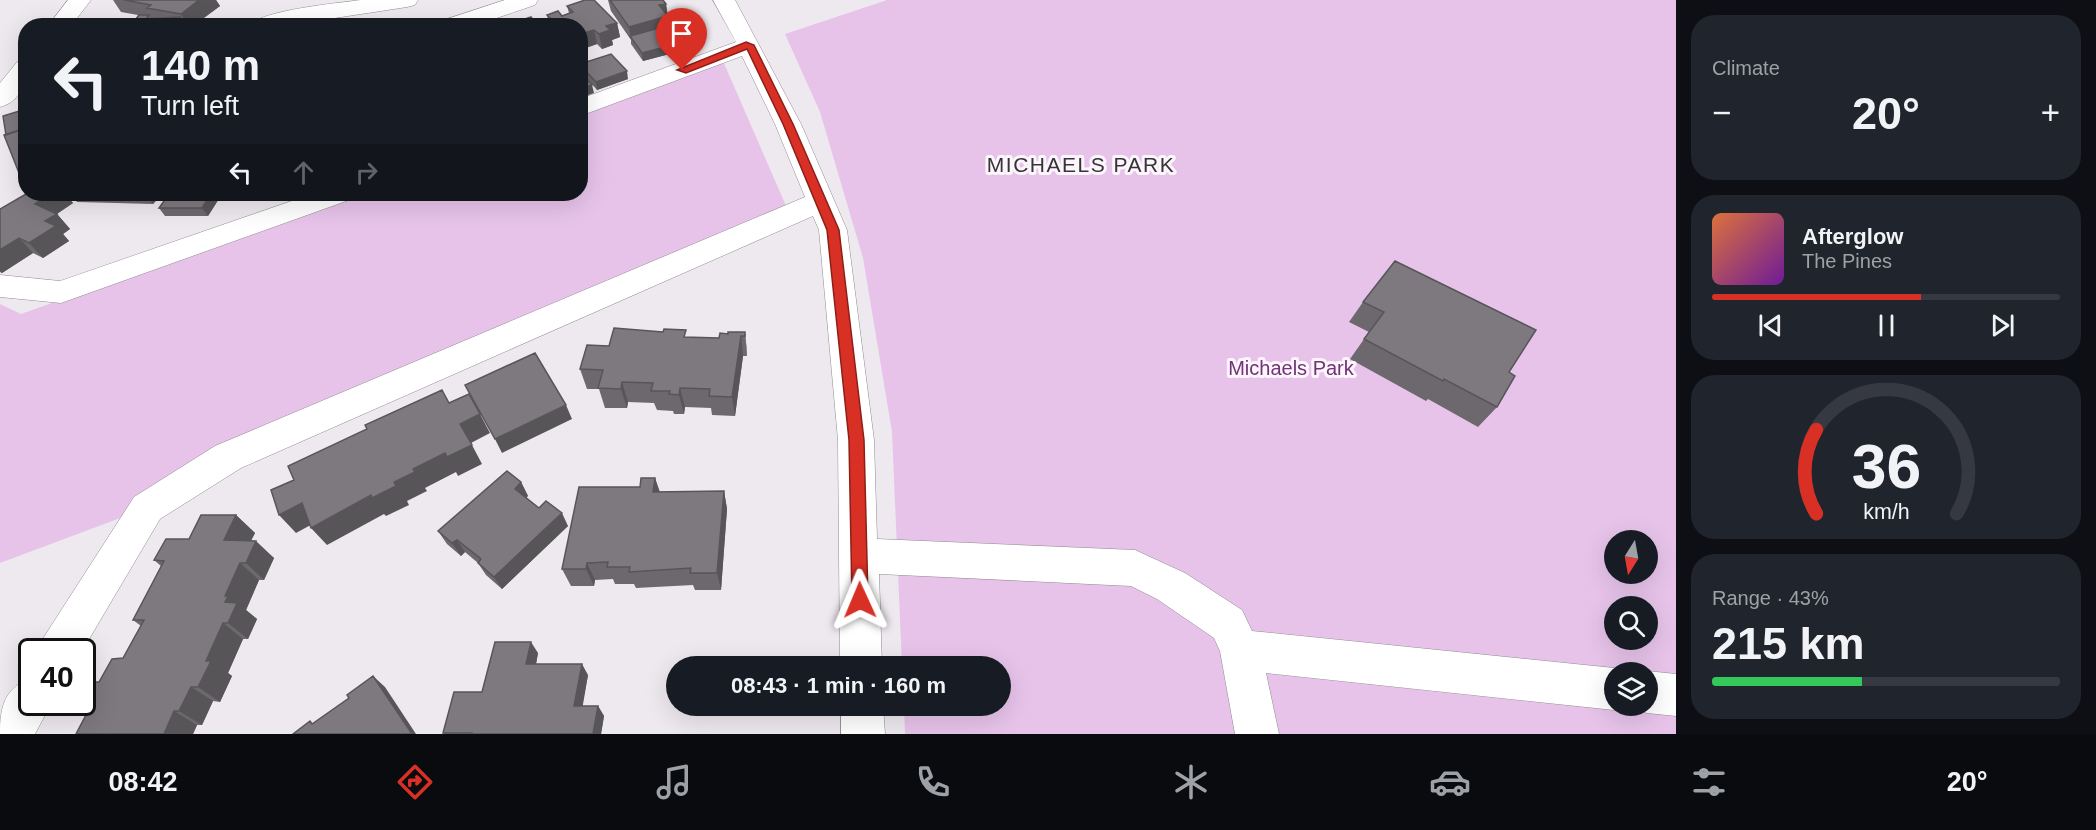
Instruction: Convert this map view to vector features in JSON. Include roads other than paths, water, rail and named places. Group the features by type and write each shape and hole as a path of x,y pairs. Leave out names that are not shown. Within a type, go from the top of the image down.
{"street":[{"path":"65,18 80,0"},
{"path":"285,18 407,0"},
{"path":"473,18 527,0"},
{"path":"723,0 749,45 788,124 833,230 856,440 861,656"},
{"path":"588,105 749,45"},
{"path":"0,99 18,78"},
{"path":"0,286 61,292 319,201"},
{"path":"67,638 147,508 228,457 822,201"},
{"path":"859,556 1136,568 1171,586 1227,624 1240,650 1257,734"},
{"path":"1240,650 1604,688"},
{"path":"1658,693 1676,695"},
{"path":"10,734 21,716"},
{"path":"862,716 863,734"}],"district":[{"name":"MICHAELS PARK","path":"1081,165"}],"park label":[{"name":"Michaels Park","path":"1291,368"}]}
